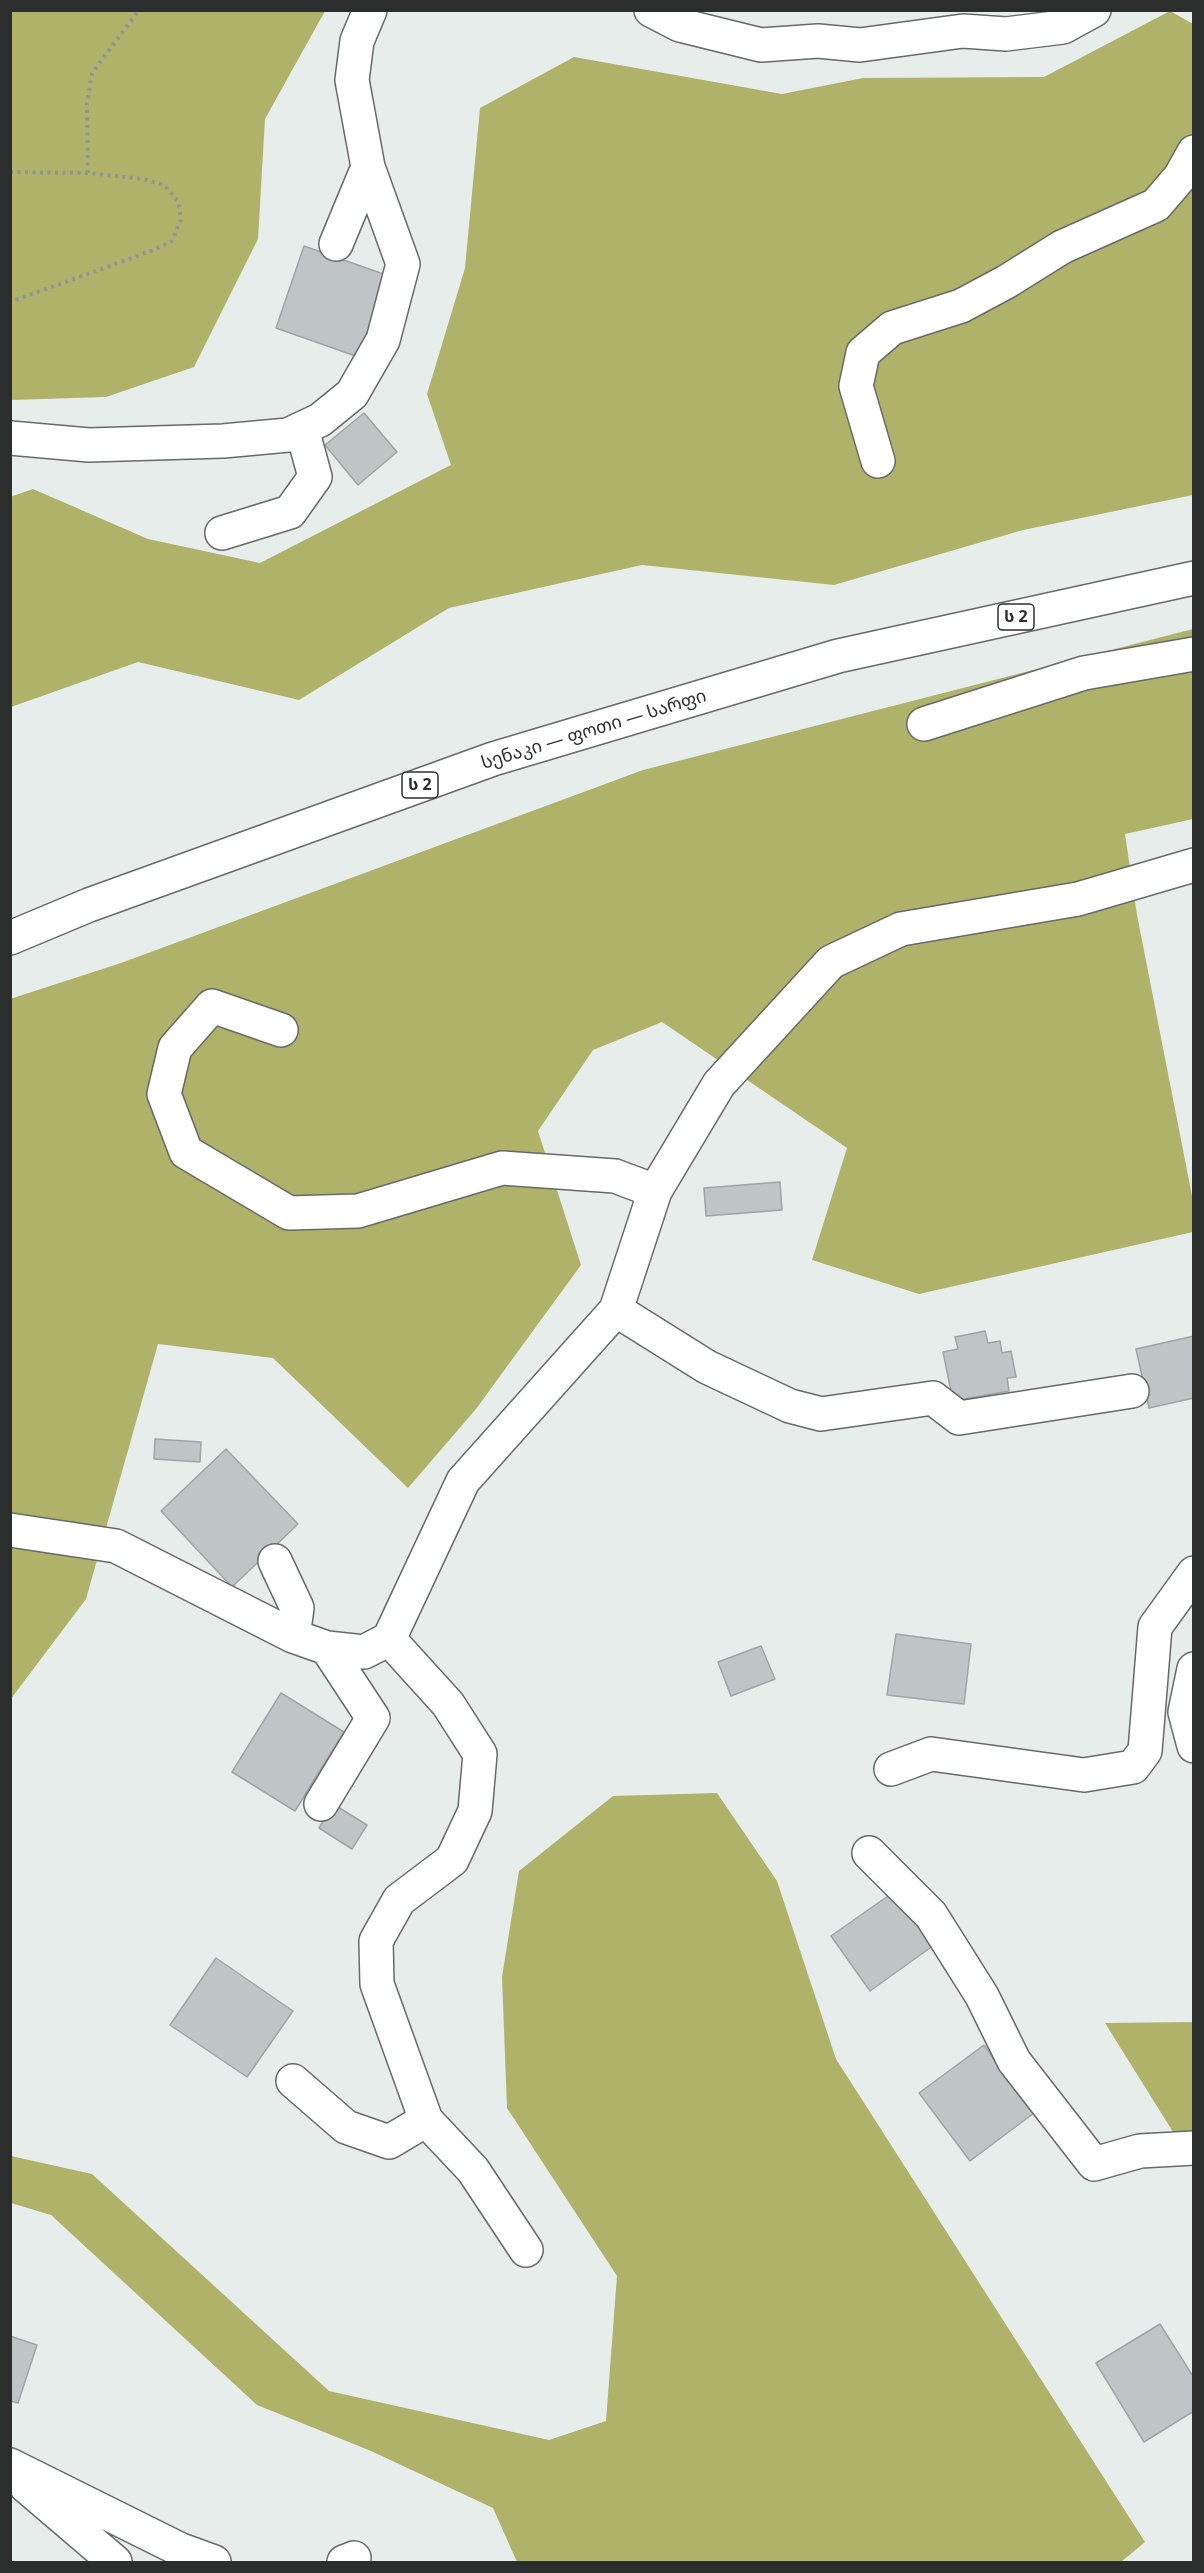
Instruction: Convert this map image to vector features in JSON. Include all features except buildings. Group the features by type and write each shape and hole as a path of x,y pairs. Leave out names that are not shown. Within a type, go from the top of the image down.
{"main road":[{"path":"10,438 89,445 223,441 288,435 320,420 352,394 383,340 403,264 368,167 352,81 357,41 370,10"},
{"path":"651,10 680,25 761,45 818,42 860,45 963,31 1006,34 1063,27 1094,10"},
{"path":"878,461 856,386 863,353 892,328 961,306 1062,248 1156,205 1180,177 1194,152"},
{"path":"336,244 368,167"},
{"path":"222,533 290,512 315,477 302,429"},
{"name":"სენაკი — ფოთი — სარფი","path":"10,938 89,905 493,759 838,656 1194,578"},
{"path":"924,724 1084,673 1194,654"},
{"path":"10,1530 116,1546 293,1636 327,1648 364,1652 389,1639 463,1481 616,1310 655,1191 719,1084 831,962 901,929 1078,898 1194,865"},
{"path":"281,1030 212,1006 175,1048 164,1094 186,1152 289,1213 358,1211 502,1168 615,1176 655,1191"},
{"path":"616,1310 707,1366 790,1406 821,1414 933,1398 960,1418 1132,1391"},
{"path":"275,1561 297,1608 293,1636"},
{"path":"891,1769 931,1755 1084,1775 1133,1767 1145,1751 1155,1627 1194,1573"},
{"path":"389,1639 448,1704 480,1754 475,1811 452,1860 399,1900 376,1941 377,1984 426,2120 473,2170 526,2250"},
{"path":"321,1804 373,1718 327,1648"},
{"path":"1194,1669 1185,1712 1194,1746"},
{"path":"869,1853 931,1915 982,1996 1014,2061 1094,2164 1140,2151 1194,2148"},
{"path":"293,2081 346,2127 388,2142 426,2120"},
{"path":"10,2465 181,2550 214,2562"},
{"path":"10,2474 115,2562"}],"path":[{"path":"88,173 87,104 92,73 139,10"},
{"path":"10,172 88,173 143,179 164,185 178,201 181,219 172,241 152,251 10,302"}],"green space":[{"path":"10,11 325,11 265,119 258,239 194,367 106,397 11,400"},
{"path":"1170,11 1193,24 1193,495 1023,530 834,585 642,565 449,608 299,700 138,662 11,707 10,497 33,489 148,539 260,563 451,465 427,394 465,268 480,108 574,57 782,94 863,78 1044,77"},
{"path":"1193,629 1193,819 1125,834 1137,915 1193,1201 1193,1232 919,1294 812,1260 847,1148 662,1022 593,1050 538,1131 581,1265 476,1409 408,1488 273,1358 158,1344 86,1599 10,1700 10,999 121,963 643,770"},
{"path":"717,1793 777,1881 836,2059 1145,2542 1121,2562 517,2562 493,2508 371,2451 257,2405 51,2215 11,2203 11,2156 92,2174 329,2391 549,2440 606,2421 617,2276 507,2108 502,1977 519,1871 613,1796"},
{"path":"1193,2022 1193,2164 1105,2023"}]}
